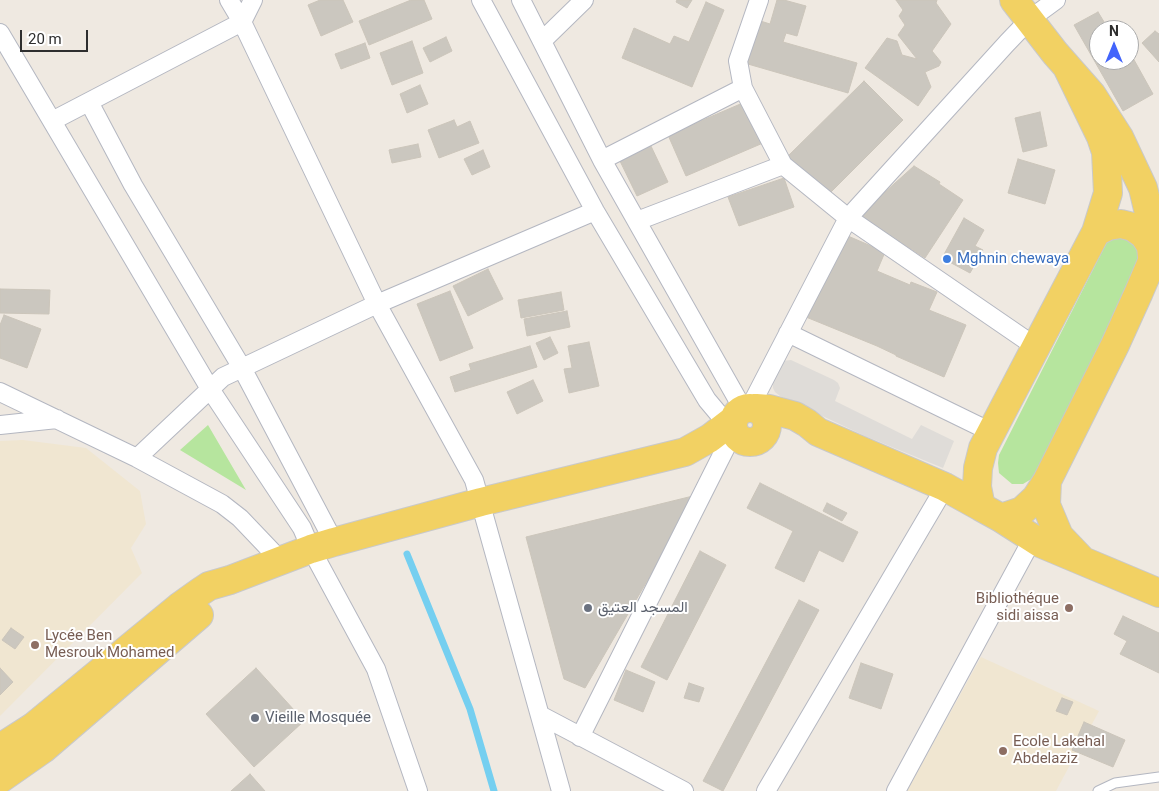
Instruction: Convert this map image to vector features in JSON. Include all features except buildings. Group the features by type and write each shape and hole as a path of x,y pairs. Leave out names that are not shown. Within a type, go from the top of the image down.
{"main road":[{"path":"991,513 1022,511 1036,498 1047,481 1151,269 1151,192 1092,95 1022,10"},
{"path":"991,513 977,487 978,468 987,440 1096,232 1108,193 1106,152 1098,129 1067,67"},
{"path":"1096,232 1108,226 1121,224 1133,227 1144,235 1151,246 1151,269"},
{"path":"0,748 33,727 200,592 220,583 323,545 481,502 685,452 738,427 769,409 795,416 818,432 945,487 1040,543 1159,593"},
{"path":"886,461 926,471 946,473 963,469 987,440"},
{"path":"1047,481 1046,505 1059,536 1082,561"},
{"path":"0,779 43,749 211,606 222,594 230,580"}],"street":[{"path":"229,0 242,22 377,304 474,480 561,791"},
{"path":"52,121 242,22 253,0"},
{"path":"481,0 595,211 706,400 738,427"},
{"path":"521,0 602,160 637,221 738,427"},
{"path":"542,41 584,0"},
{"path":"759,0 738,61 743,88 783,165 848,218 1036,347"},
{"path":"580,737 738,427 848,218 1006,43 1022,10 1056,0"},
{"path":"0,33 210,389 302,528 323,545"},
{"path":"602,160 743,88"},
{"path":"89,102 133,185 242,368 323,545 376,668 418,791"},
{"path":"637,221 783,165"},
{"path":"136,458 223,377 377,304 595,211"},
{"path":"788,333 987,440"},
{"path":"0,392 136,458 222,504 240,518 281,561"},
{"path":"0,425 57,419"},
{"path":"766,791 945,487"},
{"path":"896,791 1032,538"},
{"path":"540,715 684,791"}],"lane":[{"path":"1098,791 1116,783 1159,778"}],"shaded area":[{"path":"791,360 838,383 840,388 835,401 912,439 921,425 954,441 943,468 865,436 780,396 773,388 773,382 783,361"},
{"name":"Lycée Ben Mesrouk Mohamed","path":"23,440 86,448 140,491 146,524 131,548 142,573 0,716 0,441"},
{"name":"Ecole Lakehal Abdelaziz","path":"981,657 1099,711 1056,791 907,791"}],"green space":[{"path":"1112,237 1133,239 1142,256 1138,266 1033,478 1023,484 1012,484 999,473 999,455 1107,242"},
{"path":"208,425 246,490 180,450"}],"waterway":[{"path":"407,554 470,709 494,791"}],"place":[{"name":"Mghnin chewaya","path":"947,259"},
{"name":"المسجد العتيق","path":"588,608"},
{"name":"Bibliothéque sidi aissa","path":"1069,608"},
{"name":"Lycée Ben Mesrouk Mohamed","path":"35,645"},
{"name":"Vieille Mosquée","path":"255,718"},
{"name":"Ecole Lakehal Abdelaziz","path":"1003,751"}]}
